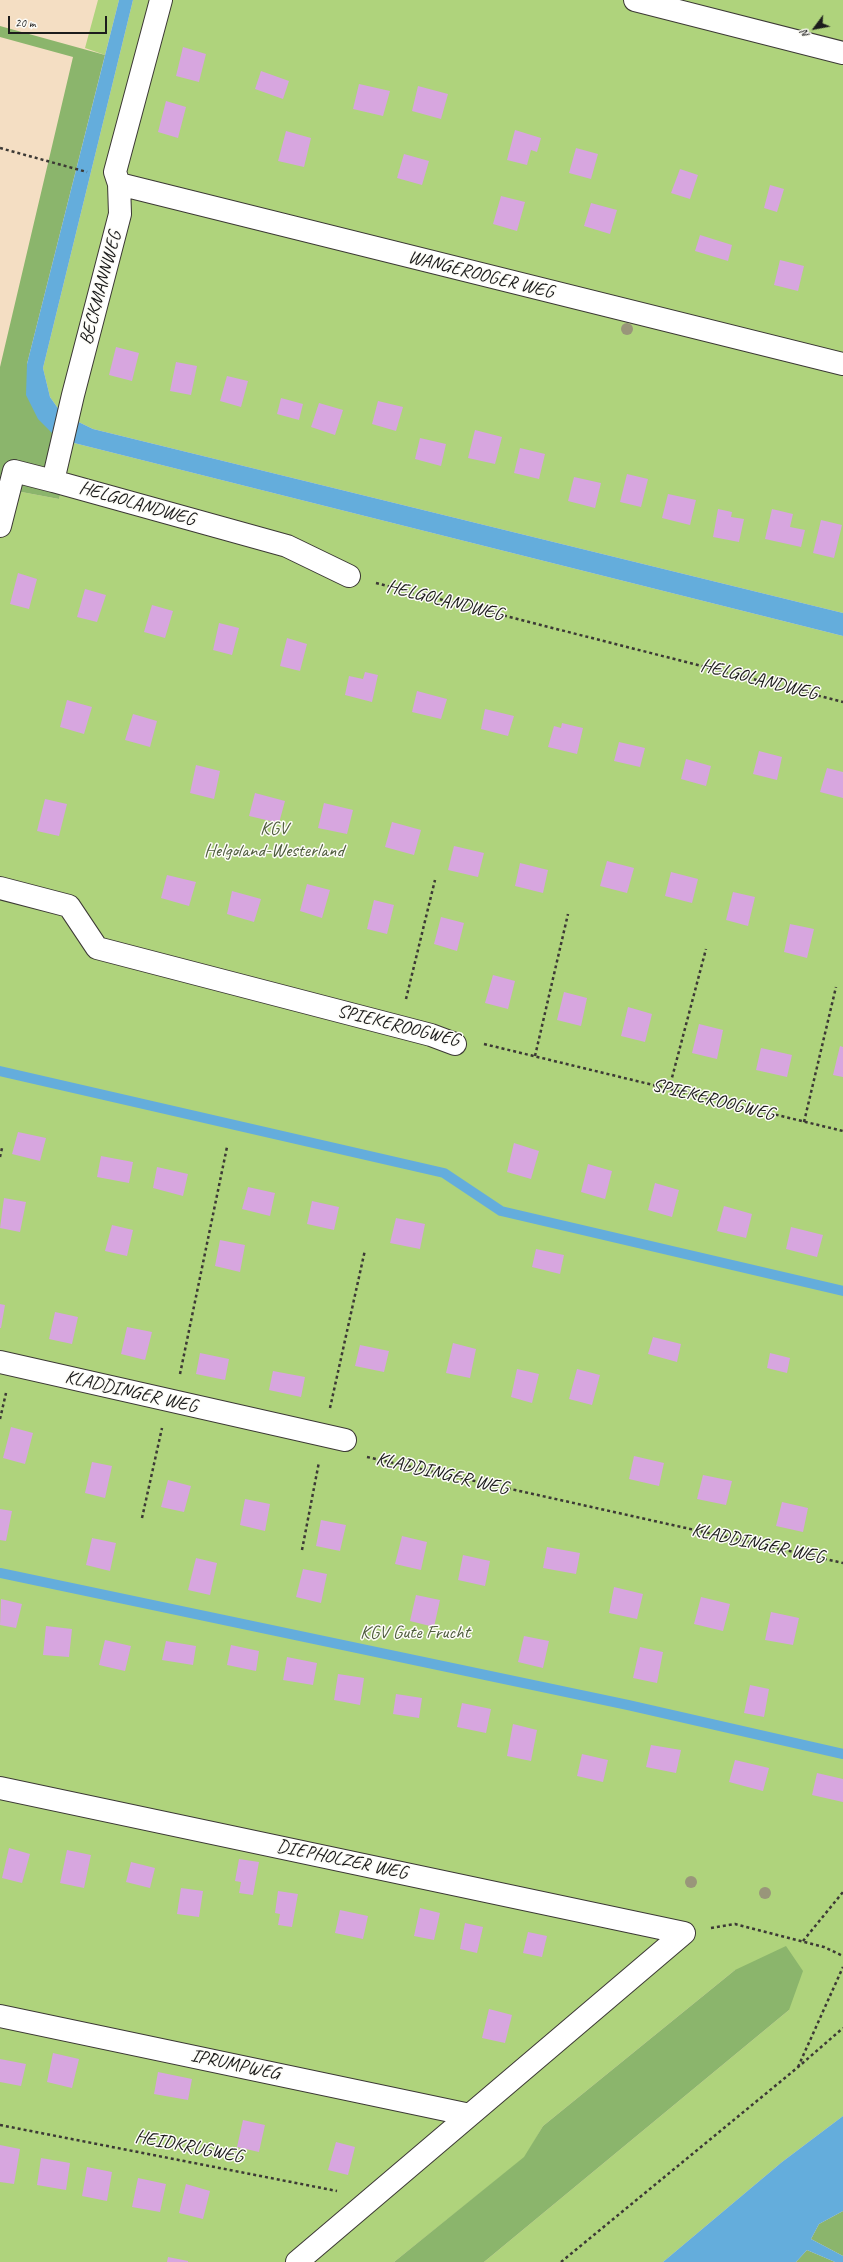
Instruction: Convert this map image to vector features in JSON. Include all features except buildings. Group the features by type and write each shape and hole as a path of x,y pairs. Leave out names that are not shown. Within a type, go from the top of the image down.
{"lane":[{"name":"BECKMANNWEG","path":"53,481 73,395 120,214 119,184 115,172 161,0"},
{"path":"635,0 843,53"},
{"name":"WANGEROOGER WEG","path":"119,184 843,364"},
{"path":"0,526 14,471 53,481"},
{"name":"HELGOLANDWEG","path":"53,481 287,546 349,576"},
{"name":"SPIEKEROOGWEG","path":"0,888 69,906 97,948 399,1027 455,1044"},
{"name":"KLADDINGER WEG","path":"0,1362 334,1437"},
{"name":"DIEPHOLZER WEG","path":"0,1788 684,1933"},
{"path":"297,2262 684,1933"},
{"name":"IPRUMPWEG","path":"0,2016 470,2115"}],"path":[{"path":"0,148 94,174"},
{"name":"HELGOLANDWEG","path":"349,576 843,702"},
{"path":"399,1027 435,880"},
{"path":"535,1056 568,914"},
{"path":"669,1089 706,949"},
{"path":"804,1122 836,987"},
{"name":"SPIEKEROOGWEG","path":"455,1044 486,1045 843,1131"},
{"path":"142,1518 171,1401 227,1147"},
{"path":"0,1157 2,1148"},
{"path":"302,1550 334,1437 365,1250"},
{"name":"KLADDINGER WEG","path":"334,1437 369,1458 843,1563"},
{"path":"803,1941 843,1892"},
{"path":"684,1933 735,1924 824,1947 843,1956"},
{"path":"797,2068 843,1967"},
{"path":"561,2262 797,2068 843,2028"},
{"name":"HEIDKRUGWEG","path":"0,2125 309,2184 372,2199"}],"green space":[{"path":"98,0 119,0 105,55 85,48"},
{"path":"133,0 843,0 843,613 93,429 62,414 50,397 43,368"},
{"path":"0,26 105,55 27,364 54,435 74,443 59,499 0,488 0,367 73,57 0,37"},
{"path":"74,443 843,636 843,2116 782,2162 663,2262 484,2262 789,2010 735,1970 543,2126 525,2157 394,2262 0,2262 0,488 59,499"},
{"path":"786,1946 803,1971 789,2010 484,2262 394,2262 524,2157 543,2126 735,1970"},
{"path":"843,2211 843,2256 811,2239 819,2224"},
{"path":"807,2250 835,2262 796,2262"}],"water":[{"path":"119,0 133,0 43,368 50,397 62,414 93,429 843,613 843,636 74,443 54,435 38,419 26,395 27,364"},
{"path":"843,2116 843,2211 819,2224 811,2239 843,2256 843,2262 835,2262 807,2250 796,2262 663,2262 782,2162"}],"waterway":[{"path":"0,1071 444,1173 501,1211 843,1291"},
{"path":"0,1573 628,1705 843,1754"}],"park label":[{"name":"KGV Helgoland-Westerland","path":"274,840"},
{"name":"KGV Gute Frucht","path":"415,1633"}]}
